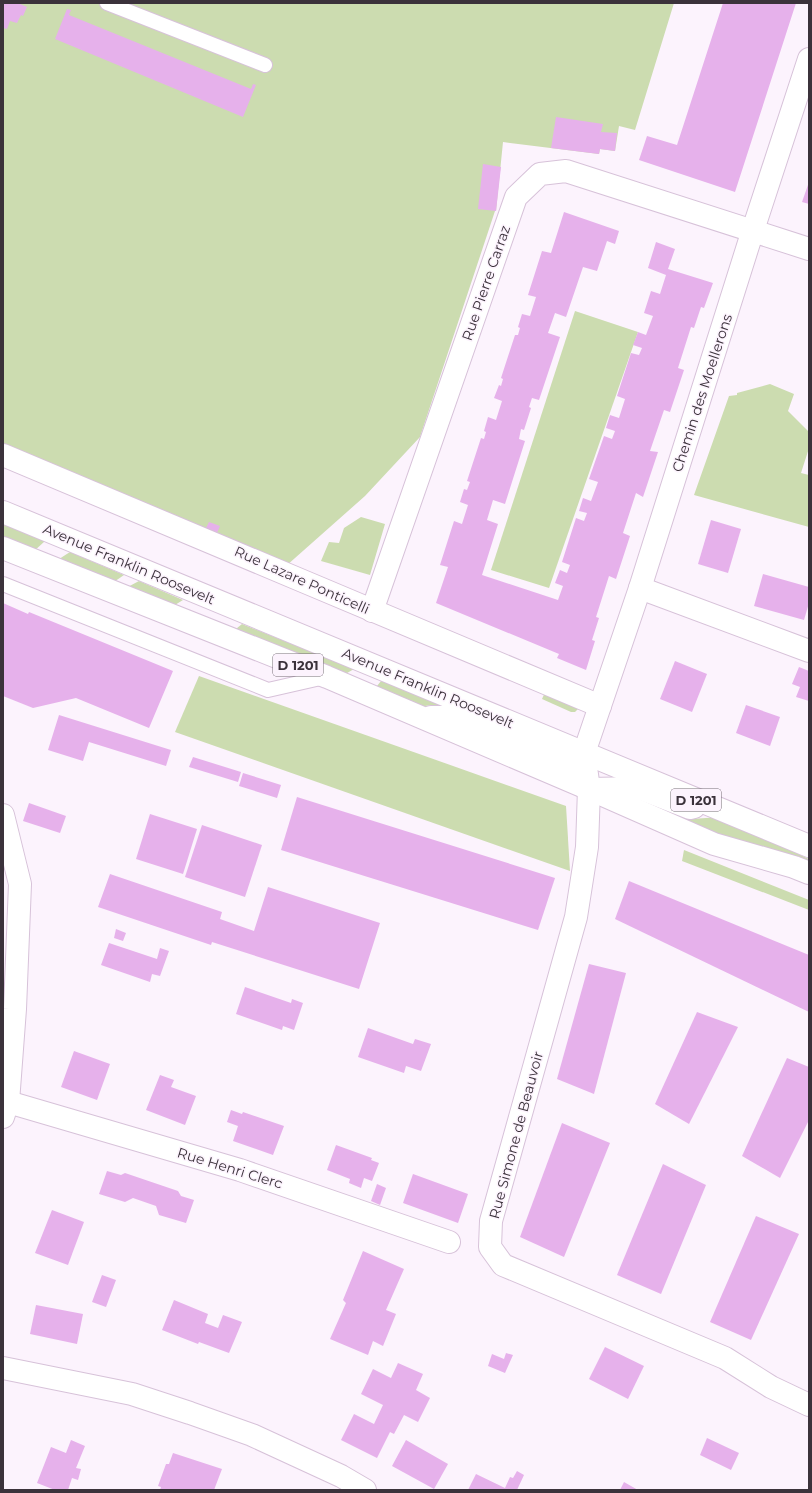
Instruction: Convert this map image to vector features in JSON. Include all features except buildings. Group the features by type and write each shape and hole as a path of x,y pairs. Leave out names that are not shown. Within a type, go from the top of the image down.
{"street":[{"name":"Chemin des Moellerons","path":"584,753 640,588 809,58"},
{"name":"Rue Pierre Carraz","path":"372,611 516,197 540,174 566,171 809,249"},
{"name":"Rue Lazare Ponticelli","path":"3,455 600,706"},
{"name":"Avenue Franklin Roosevelt","path":"3,512 809,846"},
{"name":"Avenue Franklin Roosevelt","path":"3,548 327,677 714,844 794,866 809,873"},
{"path":"640,588 809,651"},
{"path":"421,717 448,717 568,765 584,753"},
{"name":"Rue Simone de Beauvoir","path":"584,753 589,789 587,847 576,917 491,1221 490,1247 503,1266 725,1358 771,1387 809,1405"},
{"path":"589,789 639,788 690,808 707,804"},
{"path":"3,815 20,884 15,1009 5,1110"},
{"name":"Rue Henri Clerc","path":"5,1110 240,1170 449,1242"},
{"path":"3,1368 132,1394 190,1413 252,1435 342,1476 365,1490"}],"lane":[{"path":"107,3 265,65"},
{"path":"3,584 268,690 327,677"}],"green space":[{"path":"3,3 674,3 635,130 619,126 615,151 600,149 599,154 503,142 496,211 420,437 365,496 286,566 3,448"},
{"path":"575,311 638,332 549,588 491,570"},
{"path":"770,384 794,394 788,411 809,432 809,448 801,473 809,475 809,527 694,495 729,396 737,395 737,393"},
{"path":"361,517 385,524 370,575 321,561 329,542 339,543 344,528"},
{"path":"3,524 45,541 33,552 3,540"},
{"path":"70,552 124,575 111,584 56,561"},
{"path":"139,581 183,600 170,608 124,589"},
{"path":"242,624 354,669 342,676 231,633"},
{"path":"199,676 566,806 570,871 175,732"},
{"path":"381,681 431,699 515,738 432,705 411,708 373,691"},
{"path":"547,688 578,709 575,712 571,712 542,699"},
{"path":"635,795 692,819 720,817 809,859 809,867 697,828 633,799"},
{"path":"684,850 809,900 809,910 682,861"}]}
